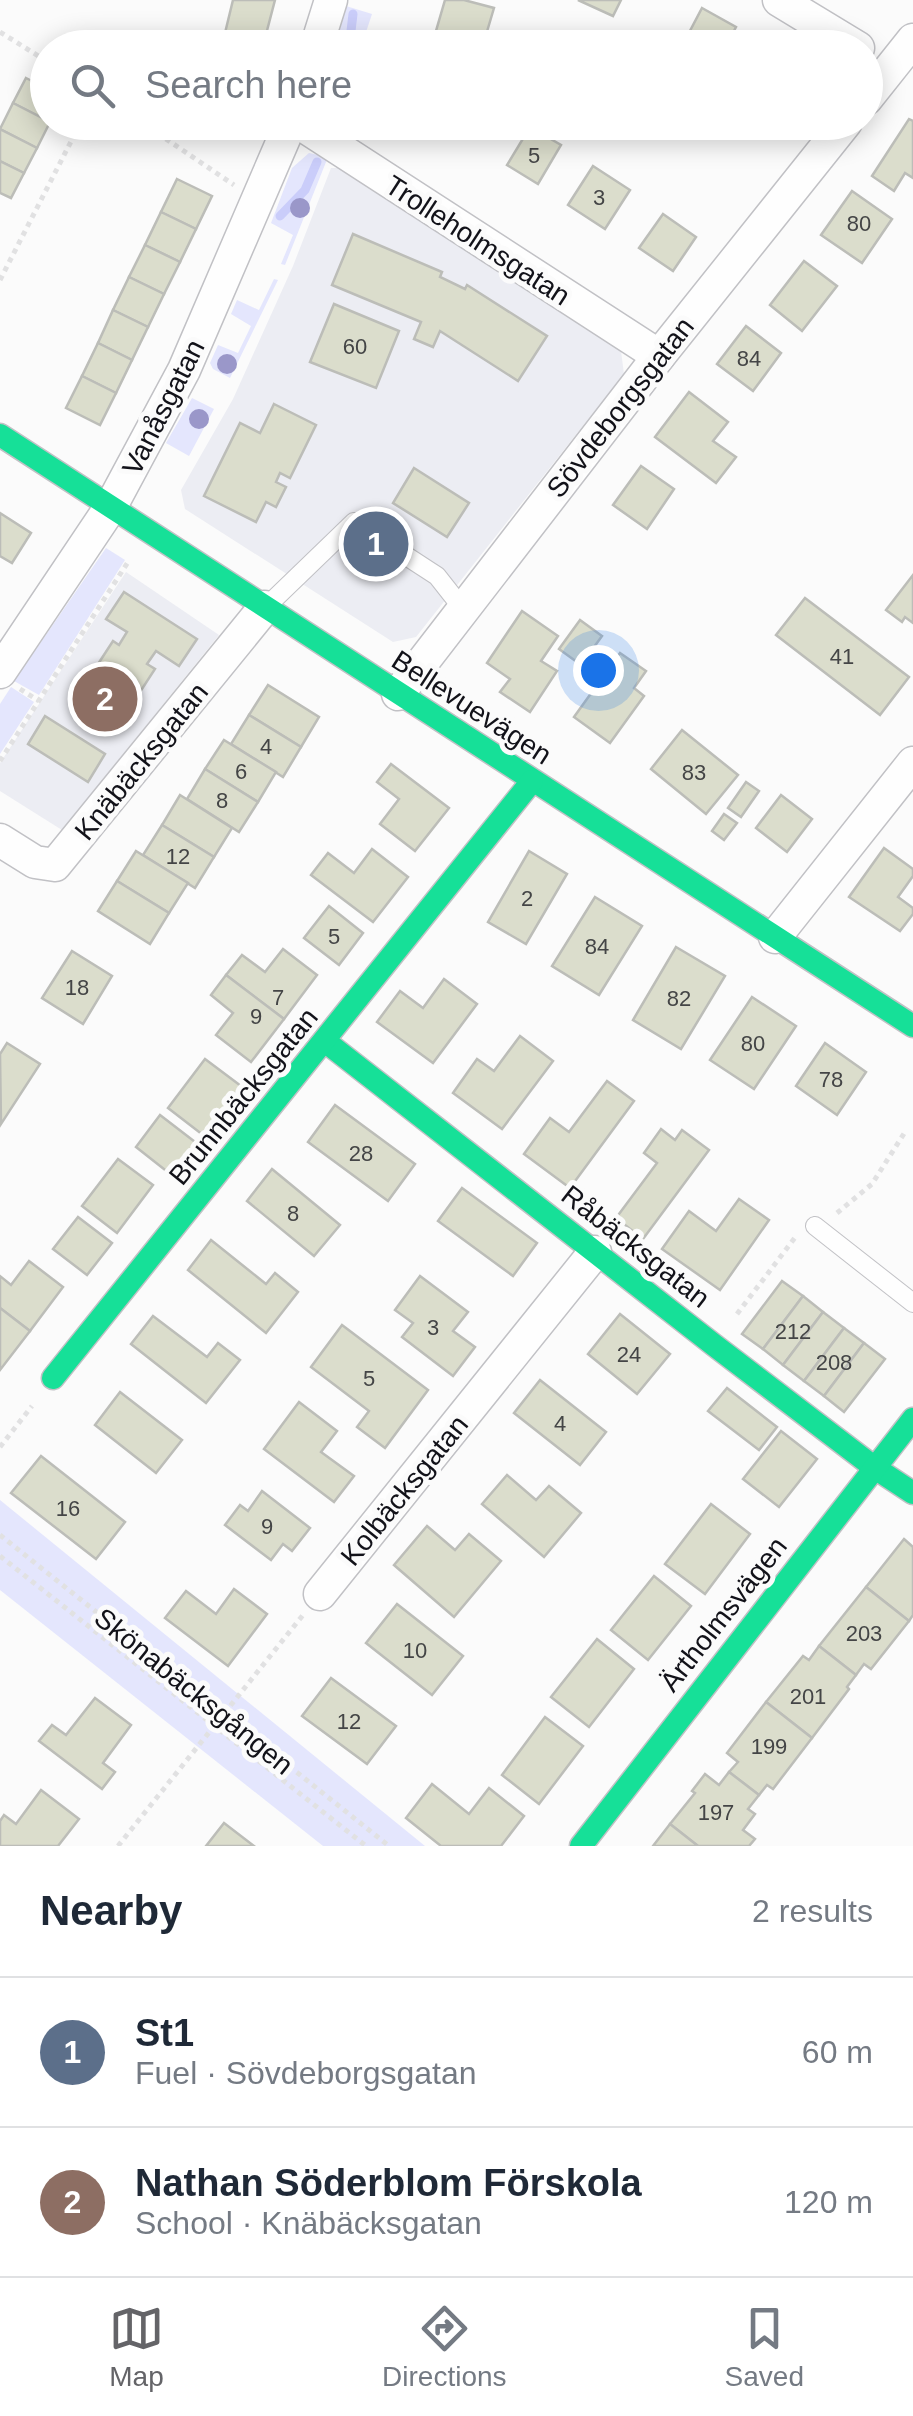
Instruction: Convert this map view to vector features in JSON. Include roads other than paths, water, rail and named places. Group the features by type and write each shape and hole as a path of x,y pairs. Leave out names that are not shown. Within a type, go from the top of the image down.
{"street":[{"path":"322,30 331,0"},
{"path":"779,0 828,30"},
{"path":"883,57 913,40"},
{"name":"Vanåsgatan","path":"0,672 110,508 184,370 286,140"},
{"name":"Trolleholmsgatan","path":"322,140 659,356"},
{"name":"Sövdeborgsgatan","path":"398,694 832,140"},
{"name":"Bellevuevägen","path":"0,435 913,1026"},
{"name":"Knäbäcksgatan","path":"0,840 35,862 56,865 265,608"},
{"path":"775,937 913,763"},
{"name":"Brunnbäcksgatan","path":"54,1378 532,782"},
{"name":"Råbäcksgatan","path":"326,1042 875,1468 913,1493"},
{"name":"Kolbäcksgatan","path":"320,1594 595,1252"},
{"name":"Ärtholmsvägen","path":"582,1846 913,1419"}],"lane":[{"path":"265,608 354,522 436,576 463,609"},
{"path":"815,1226 913,1303"}],"waterway":[{"path":"351,30 353,14"},
{"path":"280,216 305,190 317,162"}],"place":[{"name":"St1","path":"376,544"},
{"name":"Nathan Söderblom Förskola","path":"105,699"}]}
